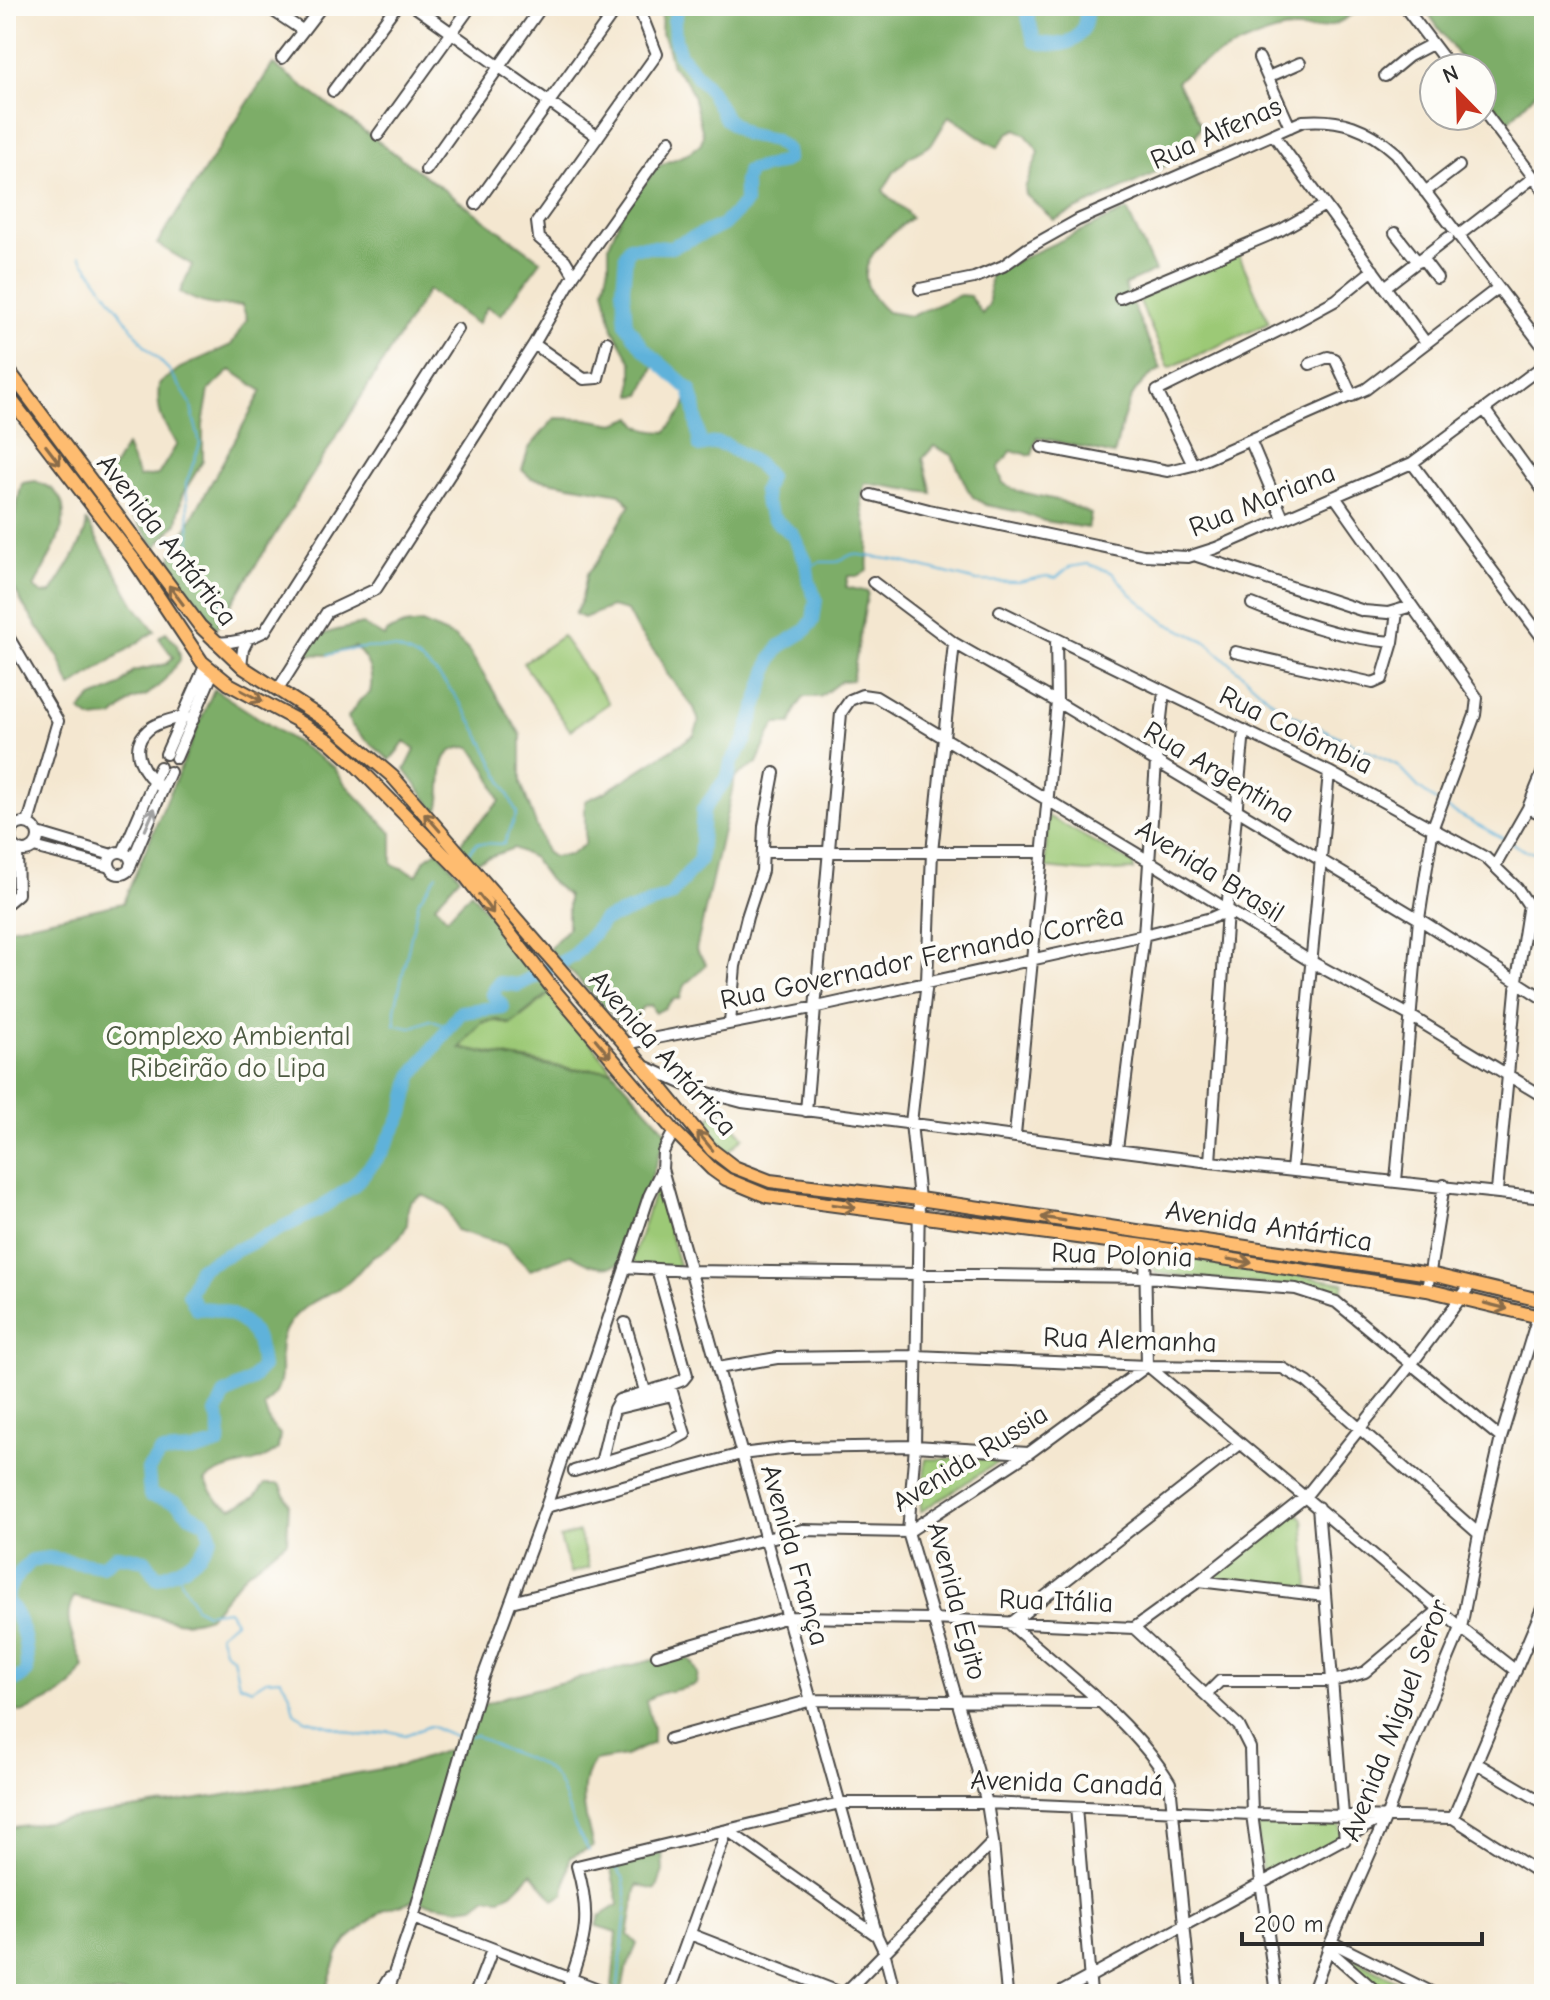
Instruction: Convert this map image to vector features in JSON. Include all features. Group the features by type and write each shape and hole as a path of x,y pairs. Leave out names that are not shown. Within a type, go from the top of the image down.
{"main road":[{"name":"Avenida Antártica","path":"6,367 181,602 215,642 241,666 331,724 392,776 625,1044 712,1150 751,1175 770,1181 919,1199 1430,1274 1544,1301"},
{"name":"Avenida Antártica","path":"6,393 134,560 192,650 212,671 329,741 355,764 466,877 553,989 674,1131 712,1169 742,1187 767,1196 1145,1246 1427,1290 1541,1317"},
{"path":"192,650 197,638 215,642"},
{"path":"212,671 238,676 244,671 241,666"},
{"path":"674,1131 685,1116"},
{"path":"1085,1238 1087,1224"}],"street":[{"path":"266,6 302,30"},
{"path":"282,58 322,6"},
{"path":"333,91 396,6"},
{"path":"414,6 598,137"},
{"path":"378,135 471,6"},
{"path":"426,170 542,6"},
{"path":"476,204 618,6"},
{"path":"574,275 565,260 539,238 537,222 657,54 638,6"},
{"path":"1404,6 1438,52"},
{"path":"1385,76 1409,56 1432,44"},
{"path":"1259,58 1290,127"},
{"path":"1268,77 1300,63"},
{"name":"Rua Alfenas","path":"920,289 974,278 1003,266 1078,220 1303,121 1328,119 1369,132 1396,153 1453,237 1498,288 1544,348"},
{"path":"1498,130 1544,191"},
{"path":"1273,134 1426,343"},
{"path":"279,688 327,612 376,589 534,344 574,275 670,140"},
{"path":"1425,192 1459,166"},
{"path":"1385,287 1534,177"},
{"path":"1120,298 1281,230 1325,205"},
{"path":"1395,233 1437,278"},
{"path":"1193,465 1157,391 1336,300 1373,270"},
{"path":"1042,447 1168,471 1193,465 1352,396 1498,288"},
{"path":"215,642 227,643 265,631 457,329"},
{"path":"534,344 584,379 592,380 598,378 607,342"},
{"path":"1310,364 1328,357 1335,359 1352,396"},
{"name":"Rua Mariana","path":"871,495 1098,547 1143,555 1188,557 1412,463 1544,365"},
{"path":"1484,409 1544,492"},
{"path":"1251,442 1283,518"},
{"path":"1412,463 1544,640"},
{"path":"1335,497 1477,698 1475,715 1433,827 1419,919 1396,1181"},
{"path":"1195,555 1364,611 1397,612 1412,606"},
{"name":"Rua Argentina","path":"873,582 954,643 1419,919 1544,999"},
{"path":"1252,604 1287,618 1370,641 1393,642"},
{"name":"Rua Colômbia","path":"1000,611 1329,772 1433,827 1495,866 1529,904 1544,928"},
{"path":"1235,652 1373,683 1382,679 1393,642 1397,612"},
{"path":"6,633 58,721 22,824 11,833 18,894 6,904"},
{"path":"241,666 243,649 249,637"},
{"path":"1015,1135 1041,852 1049,800 1057,702 1056,638"},
{"name":"Avenida Egito","path":"954,643 932,852 927,981 911,1123 919,1199 915,1446 908,1532 987,1803 1007,1994"},
{"path":"172,753 212,671"},
{"path":"1117,1149 1144,935 1164,692"},
{"name":"Avenida Brasil","path":"829,851 841,713 850,700 862,695 876,697 1310,961 1409,1015 1544,1097"},
{"path":"162,777 140,761 139,743 150,728 188,718"},
{"path":"1210,1162 1227,911 1244,730"},
{"path":"1495,866 1528,808 1544,769"},
{"path":"1292,1170 1329,772"},
{"path":"730,1023 735,966 762,871 764,826 774,773"},
{"path":"11,844 25,851 34,847 110,867 120,874 130,866 162,777"},
{"path":"110,867 162,777"},
{"path":"1528,808 1544,815"},
{"path":"6,819 38,833 118,854 130,859 130,866"},
{"path":"34,847 38,833"},
{"path":"806,1111 829,851"},
{"path":"764,852 1041,852"},
{"path":"1497,1191 1517,980 1529,904"},
{"name":"Rua Governador Fernando Corrêa","path":"625,1044 817,1007 1144,935 1227,911"},
{"path":"641,1064 673,1081 742,1102 1210,1162 1544,1198"},
{"path":"387,1994 413,1918 483,1677 546,1507 654,1181 662,1169 663,1152 674,1131"},
{"name":"Avenida França","path":"662,1169 895,1994"},
{"path":"1427,1290 1444,1185"},
{"path":"1145,1246 1147,1366 1516,1671"},
{"path":"625,1267 690,1271"},
{"path":"614,1409 671,1390 687,1375 657,1269"},
{"name":"Rua Polonia","path":"690,1271 1146,1277 1312,1293 1336,1302 1413,1362 1501,1438"},
{"name":"Rua Itália","path":"657,1655 788,1617 932,1619 1134,1628 1305,1497 1471,1284"},
{"name":"Avenida Miguel Seror","path":"1312,1994 1461,1628 1501,1438 1541,1317"},
{"path":"625,1323 645,1391"},
{"name":"Rua Alemanha","path":"718,1368 777,1358 916,1356 1147,1366 1282,1368 1307,1382 1479,1534"},
{"name":"Avenida Russia","path":"511,1602 802,1530 908,1532 1029,1453 1147,1366"},
{"path":"601,1463 619,1400 645,1391 671,1390"},
{"path":"574,1471 681,1438 685,1434 671,1390"},
{"path":"1191,1994 1170,1783 1156,1758 1010,1624 1240,1444"},
{"path":"546,1507 741,1454 791,1448 915,1446 1029,1453"},
{"path":"1318,1507 1345,1840"},
{"path":"1199,1581 1325,1596"},
{"path":"1453,1818 1544,1604"},
{"path":"1206,1695 1220,1681 1332,1681 1365,1672 1440,1609"},
{"path":"1134,1628 1239,1726 1250,1748 1252,1814 1276,1994"},
{"path":"1530,1639 1544,1643"},
{"path":"670,1739 812,1700 1098,1702"},
{"path":"1478,1764 1544,1803"},
{"name":"Avenida Canadá","path":"571,1978 586,1927 587,1904 577,1866 840,1803 987,1803 1252,1814 1453,1818 1544,1876"},
{"path":"1076,1807 1091,1994"},
{"path":"1058,1994 1387,1815"},
{"path":"668,1994 727,1830 877,1936"},
{"path":"690,1934 844,1994 993,1842"},
{"path":"413,1918 611,1994"},
{"path":"1330,1946 1435,1994"},
{"path":"1330,1946 1379,1994"},
{"path":"475,1994 492,1950"},
{"path":"379,1994 398,1962"},
{"path":"566,1994 571,1978"},
{"path":"1410,1994 1422,1990"}],"green space":[{"path":"662,6 1366,6 1328,26 1283,30 1259,37 1210,59 1184,75 1177,82 1201,125 1188,151 1149,176 1054,220 1026,195 1025,188 1039,152 1026,135 1016,129 1008,133 998,147 949,116 932,144 908,158 895,171 883,190 911,218 876,250 866,273 867,285 874,298 887,312 911,316 960,295 970,296 982,314 989,305 990,273 1127,210 1155,271 1124,285 1161,369 1140,385 1133,395 1114,455 1037,437 1032,455 1011,451 998,468 1003,483 1017,491 1061,501 1091,514 1088,528 1044,521 986,505 973,497 952,455 934,446 923,458 932,493 865,483 862,504 868,540 868,570 859,576 848,576 846,587 868,592 852,680 841,681 820,697 804,697 791,724 776,724 757,763 735,777 696,950 706,964 688,982 680,999 674,999 655,1013 651,1005 643,1007 629,1029 549,949 568,928 568,896 549,880 533,858 514,848 472,863 459,847 500,801 488,772 471,747 458,748 449,753 444,761 437,813 405,770 415,750 405,742 390,760 351,725 348,717 360,700 370,693 371,686 369,668 360,652 355,647 328,655 302,654 321,636 362,624 384,637 388,631 422,623 454,637 468,650 521,735 521,783 546,852 553,857 570,855 585,844 585,801 605,792 694,735 699,722 694,708 667,674 661,660 637,630 627,611 611,607 584,618 575,614 587,574 598,561 630,505 620,494 531,478 522,470 529,448 555,418 615,424 633,417 643,428 666,432 683,410 690,390 657,360 641,395 632,396 632,363 613,329 604,289 609,245 622,213 658,166 687,154 701,144 703,134 693,96 687,82 672,66 661,34"},
{"path":"1423,6 1544,6 1544,84 1507,123 1498,110 1498,52 1456,52"},
{"path":"273,64 541,261 501,315 487,307 477,324 428,290 216,629 170,577 172,554 262,391 231,370 209,390 203,425 203,461 182,495 177,523 156,547 105,481 126,446 139,477 158,475 177,444 161,416 159,384 180,368 231,345 247,319 242,305 210,304 180,292 192,265 157,244"},
{"path":"1238,253 1269,323 1169,368 1138,298"},
{"path":"36,481 53,490 61,500 64,512 58,538 34,588 42,594 51,593 79,546 86,520 136,607 155,631 71,687 59,658 23,605 6,572 6,551 22,483"},
{"path":"166,632 177,645 180,660 162,683 147,695 132,700 113,717 91,719 80,711 90,699 120,686 133,671 167,664 173,657 159,638"},
{"path":"562,636 609,703 570,730 523,663"},
{"name":"Complexo Ambiental Ribeirão do Lipa","path":"214,689 334,767 345,784 392,833 392,864 417,875 425,859 438,850 460,877 435,905 447,918 471,892 551,992 511,1024 498,1020 482,1022 460,1048 572,1070 612,1070 667,1132 622,1262 615,1265 596,1266 571,1254 530,1270 505,1245 456,1230 451,1216 441,1204 422,1195 412,1201 408,1206 406,1227 397,1240 372,1257 346,1284 299,1312 287,1327 280,1348 279,1385 264,1406 270,1424 280,1434 278,1449 205,1481 219,1502 232,1508 254,1498 265,1484 280,1484 289,1503 287,1541 245,1574 209,1617 200,1620 175,1621 74,1597 69,1623 84,1667 72,1685 61,1694 24,1712 6,1710 6,929 123,903"},
{"path":"1048,816 1133,864 1134,870 1086,872 1045,868"},
{"path":"551,992 612,1070 573,1069 459,1047 481,1023 497,1021 510,1025"},
{"path":"719,1109 744,1137 727,1153 701,1126"},
{"path":"656,1186 679,1265 676,1268 631,1264"},
{"path":"1157,1253 1344,1283 1340,1297 1314,1290 1155,1273"},
{"path":"926,1459 1003,1459 920,1512"},
{"path":"1296,1511 1303,1519 1309,1587 1304,1591 1214,1580 1212,1572"},
{"path":"579,1532 589,1568 570,1573 560,1538"},
{"path":"673,1655 691,1660 698,1673 696,1684 658,1694 646,1701 653,1728 653,1743 625,1756 594,1761 583,1792 593,1847 570,1857 564,1894 554,1900 532,1873 512,1893 501,1898 487,1897 474,1906 458,1908 412,1901 383,1910 347,1940 338,1954 325,1994 6,1994 6,1828 404,1765 456,1747 467,1737 475,1708 507,1696"},
{"path":"1256,1820 1339,1823 1342,1839 1263,1881"},
{"path":"662,1853 663,1871 656,1890 637,1885 628,1935 637,1944 626,1970 622,1991 612,1987 617,1932 597,1926 600,1916 619,1904 610,1866"},
{"path":"1350,1956 1408,1987 1408,1991 1406,1994 1384,1994"}],"waterway":[{"path":"6,1597 13,1580 32,1560 49,1558 102,1566 117,1555 145,1560 157,1578 182,1568 201,1553 211,1537 205,1522 190,1515 176,1502 150,1495 148,1470 160,1453 193,1451 219,1444 220,1426 216,1413 225,1394 250,1381 262,1367 257,1341 247,1326 224,1312 197,1309 189,1294 200,1268 318,1210 353,1186 381,1154 403,1113 412,1076 461,1012 503,1007 492,994 499,983 518,985 573,956 604,920 670,896 700,859 703,810 728,776 731,763 745,741 771,660 780,646 805,631 813,620 816,599 809,583 806,562 793,535 773,518 766,505 764,491 769,477 759,465 726,445 715,443 700,446 690,390 643,348 626,324 623,289 626,255 630,247 671,247 723,225 745,203 748,171 787,159 787,150 774,140 745,134 726,119 711,92 680,55 674,22 678,6"},
{"path":"1019,6 1027,12 1034,41 1045,44 1064,43 1078,35 1086,18 1086,6"},
{"path":"80,256 145,346 169,370 190,402 200,444 186,484 191,551 217,591 221,615"},
{"path":"807,569 819,562 836,562 853,554 895,560 977,581 1018,582 1047,576 1056,578 1069,567 1088,564 1113,573 1131,594 1166,623 1205,641 1281,709 1397,765 1436,801"},
{"path":"328,655 361,648 395,649 416,657 436,673 453,693 483,743 517,813 504,844 477,843 467,854"},
{"path":"1445,807 1506,840"},
{"path":"1511,843 1526,851 1544,854"},
{"path":"437,875 419,900 395,1009 395,1025 411,1028 430,1020 451,1028"},
{"path":"177,1572 195,1607 206,1613 228,1610 235,1621 219,1634 225,1652 233,1657 239,1684 252,1689 266,1680 280,1679 289,1692 294,1712 305,1719 359,1735 389,1731 405,1735 430,1726 460,1738"},
{"path":"6,1600 17,1616 23,1634 27,1672 18,1679 6,1677"},
{"path":"470,1737 476,1735 550,1772 559,1783 574,1824 589,1851"},
{"path":"613,1864 623,1877 627,1900 618,1986"}]}
